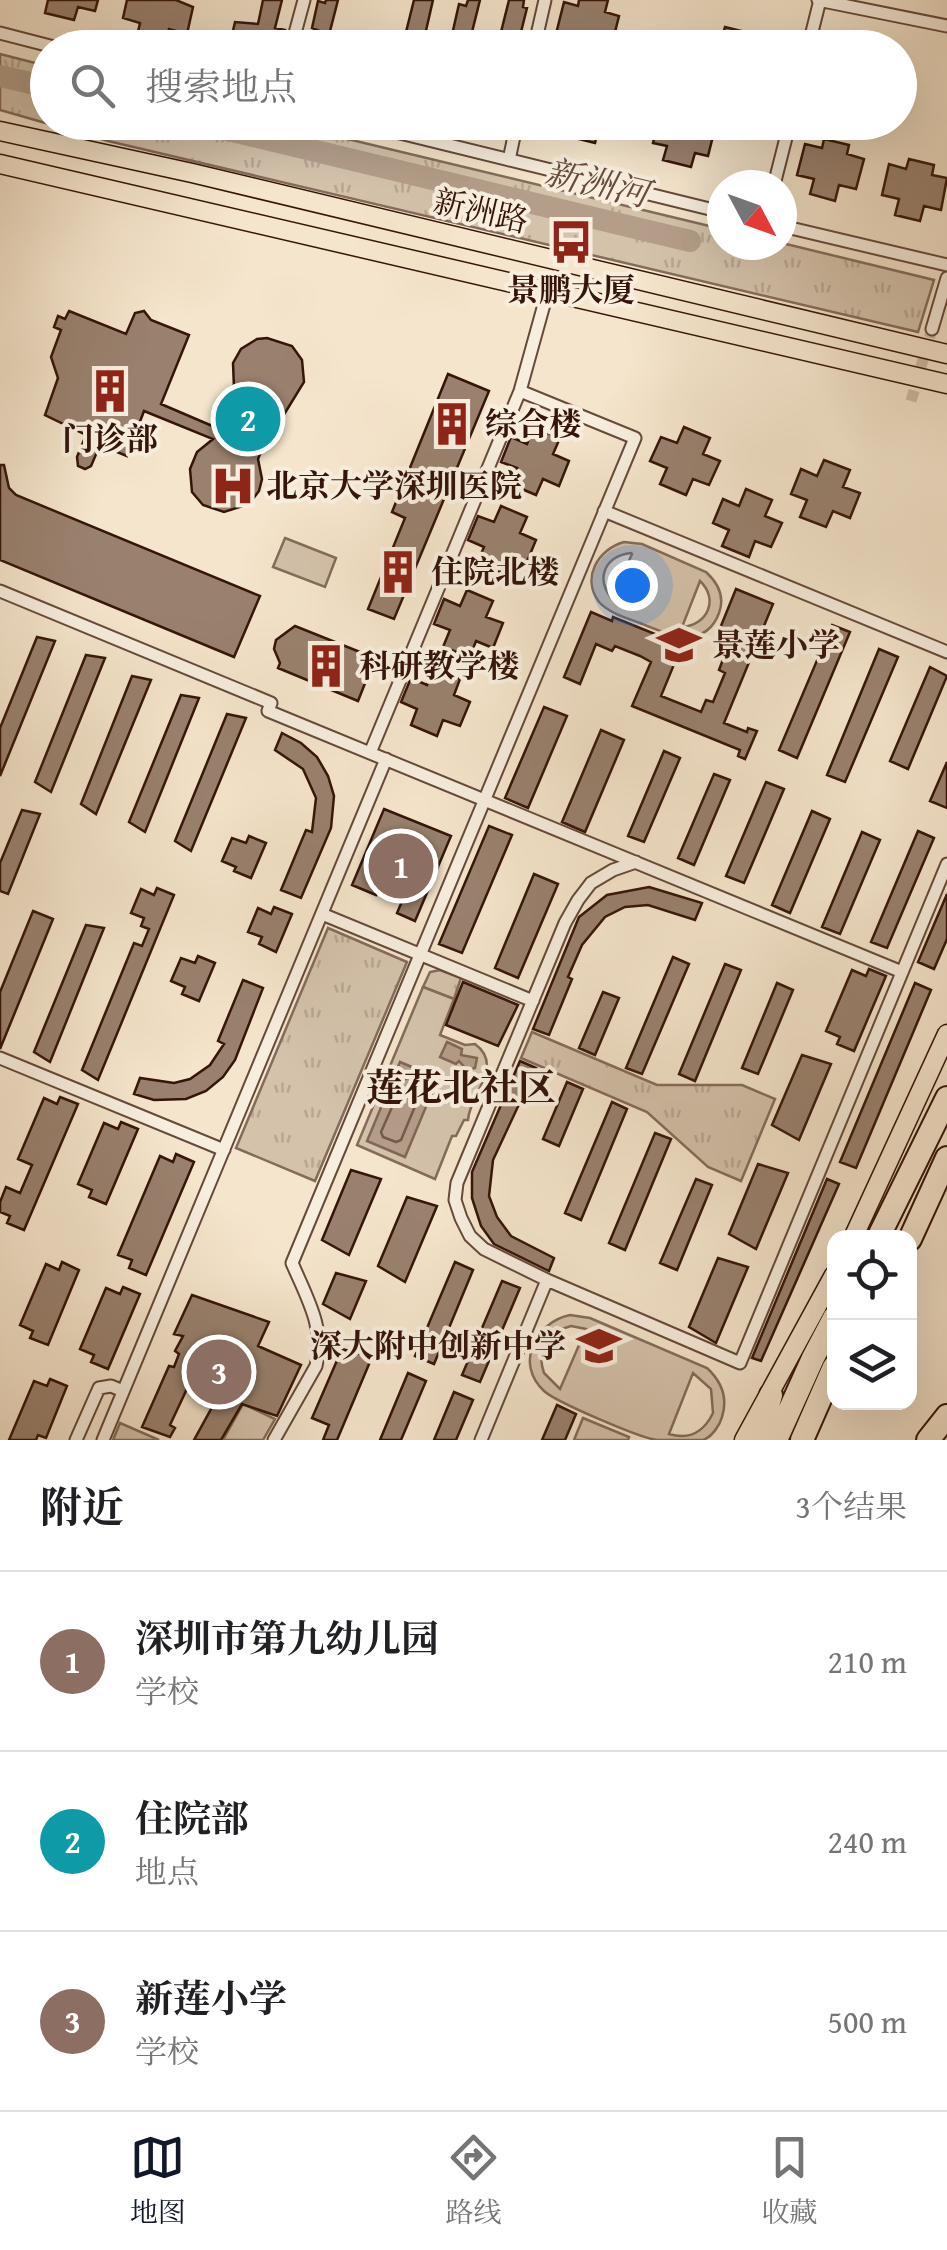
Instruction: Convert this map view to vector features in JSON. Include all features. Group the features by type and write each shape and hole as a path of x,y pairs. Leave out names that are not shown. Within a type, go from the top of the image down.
{"highway":[{"path":"882,1230 947,1098"},
{"path":"894,1230 920,1156"},
{"path":"914,1230 947,1158"},
{"path":"776,1440 833,1320"},
{"path":"802,1440 827,1382"},
{"path":"758,1440 772,1394"},
{"path":"819,1440 832,1410"},
{"path":"928,1440 947,1416"}],"main road":[{"name":"新洲路","path":"0,131 30,138"},
{"name":"新洲路","path":"41,140 942,351"},
{"name":"新洲路","path":"0,164 947,384"},
{"path":"910,376 947,394"},
{"path":"857,1230 947,1034"},
{"path":"744,1440 827,1289"}],"street":[{"path":"299,30 307,0"},
{"path":"538,30 545,0"},
{"path":"812,30 819,0 947,26"},
{"path":"0,33 30,41"},
{"path":"427,140 707,208"},
{"path":"508,160 513,140"},
{"path":"778,170 785,140"},
{"path":"797,230 947,265"},
{"path":"932,329 947,278"},
{"path":"370,753 520,391 548,290"},
{"path":"274,1440 319,1354 318,1328 292,1263 635,438 520,391"},
{"path":"604,511 947,652"},
{"path":"0,592 271,703 268,711 902,972"},
{"path":"103,1440 386,760"},
{"path":"636,862 591,884 578,900 457,1183 456,1200 470,1236 484,1249 740,1363 947,864"},
{"path":"322,914 533,1001"},
{"path":"0,1058 224,1150"},
{"path":"480,1440 547,1280"},
{"path":"76,1440 99,1388 110,1386 124,1391"}],"green space":[{"path":"0,54 30,62 30,119 0,110"},
{"path":"105,140 352,140 707,225 707,260 797,260 797,247 934,280 918,332"},
{"path":"285,538 336,558 325,587 273,567"},
{"path":"624,542 642,544 706,572 721,596 713,625 695,636 673,635 603,606 594,593 592,574 600,558","holes":["632,554 612,599 604,583 605,569 615,558","700,581 709,596 708,610 698,622 682,627"]},
{"path":"328,928 407,962 315,1181 236,1148"},
{"path":"440,970 461,978 454,999 423,987 430,972"},
{"path":"423,987 454,999 440,1035 465,1045 475,1044 487,1062 468,1120 452,1136 435,1179 357,1145"},
{"path":"532,1032 657,1085 742,1085 775,1099 741,1181 708,1167 647,1112 521,1058"},
{"path":"570,1315 590,1318 707,1368 724,1397 717,1427 703,1440 657,1440 617,1427 544,1391 535,1380 530,1356 539,1335 558,1319","holes":["571,1326 586,1329 560,1389 544,1373 541,1357 550,1337","693,1373 711,1389 713,1413 695,1433 669,1434"]},
{"path":"243,1404 275,1419 263,1440 223,1440"},
{"path":"583,1418 629,1437 628,1440 574,1440"},
{"path":"120,1423 159,1440 113,1440"}],"water":[{"path":"447,1042 462,1049 461,1055 477,1058 475,1068 467,1070 459,1061 456,1064 440,1057"},
{"path":"400,1062 438,1078 405,1157 367,1141"}],"building":[{"path":"48,0 98,0 95,11 78,7 74,20 45,13"},
{"path":"127,0 176,0 193,7 188,30 138,30 140,23 123,18"},
{"path":"263,0 282,0 275,28 285,30 233,30 235,22 258,24"},
{"path":"338,0 330,30 317,30 312,28 318,1"},
{"path":"414,0 433,0 426,30 406,30"},
{"path":"468,0 480,0 472,30 453,30 459,4 466,6"},
{"path":"509,0 524,0 523,7 527,8 522,30 502,30"},
{"path":"579,0 608,0 605,12 619,16 616,30 557,30 564,2 578,6"},
{"path":"712,140 708,156 695,153 691,167 663,160 667,146 653,143"},
{"path":"824,140 828,140 849,145 847,154 864,159 856,189 839,185 835,201 810,194 814,179 797,175 805,144 822,148"},
{"path":"909,159 934,165 932,175 947,178 941,210 924,206 920,221 895,215 899,199 882,195 889,164 906,169"},
{"path":"69,311 126,334 135,313 144,311 151,320 189,335 161,404 217,428 234,388 233,363 241,349 267,338 292,346 302,360 304,382 285,413 278,410 258,459 262,479 259,491 249,504 224,512 203,505 192,492 190,469 197,452 213,439 144,411 127,456 100,445 91,466 78,466 77,457 86,435 45,415 58,378 51,357 61,330 54,327 58,316 65,319"},
{"name":"综合楼","path":"448,374 489,391 394,619 368,609 405,518 392,512"},
{"path":"533,427 560,438 553,454 569,461 559,486 543,479 536,495 510,484 517,468 501,462 511,437 527,444"},
{"path":"684,427 710,438 703,454 720,461 709,485 693,479 686,495 660,484 667,468 650,461 661,437 677,443"},
{"path":"824,460 850,470 843,487 860,493 850,518 833,511 826,527 800,517 807,500 791,494 801,469 817,476"},
{"path":"0,465 4,465 9,488 16,495 260,596 234,657 0,560"},
{"path":"746,489 772,500 765,516 782,523 771,547 755,541 749,557 722,546 729,530 713,523 723,499 739,506"},
{"path":"501,506 527,517 520,533 536,540 526,564 510,557 503,574 477,563 484,547 468,540 478,516 494,522"},
{"path":"736,589 773,604 724,723 747,732 748,728 757,731 745,759 738,756 740,750 632,706 651,662 640,656 615,646 612,651 596,644 580,684 564,677 591,612 612,621 613,617 682,645 661,696 701,712 706,700 713,702 725,673 719,670 727,649 714,643"},
{"path":"467,590 493,601 486,617 503,623 493,648 476,641 470,657 443,647 450,630 434,624 444,599 460,606"},
{"path":"832,625 850,632 797,758 779,750"},
{"name":"科研教学楼","path":"295,626 375,658 358,701 278,668 276,640"},
{"path":"37,637 55,641 0,776 0,728"},
{"path":"879,649 898,657 845,782 827,775"},
{"path":"86,655 105,658 51,792 35,782"},
{"path":"930,667 947,676 908,769 890,761"},
{"path":"434,668 460,679 454,695 470,702 460,726 443,720 437,736 411,725 417,709 401,702 411,678 427,685"},
{"path":"132,676 151,680 96,814 81,804"},
{"path":"181,695 199,698 145,832 129,822"},
{"path":"544,707 567,716 528,808 505,798"},
{"path":"227,714 246,718 191,851 175,841"},
{"path":"601,730 624,740 585,832 562,822"},
{"path":"282,733 317,757 334,796 331,828 301,898 281,890 306,830 312,832 316,798 303,769 275,750"},
{"path":"664,751 680,758 644,842 628,836"},
{"path":"947,762 947,808 930,801"},
{"path":"714,774 730,780 694,865 678,858"},
{"path":"766,782 784,789 744,883 726,876"},
{"path":"384,809 451,836 415,921 397,913 423,852 398,842 376,895 352,885"},
{"path":"22,810 40,814 8,894 0,891 0,863"},
{"path":"812,811 830,819 790,913 772,905"},
{"path":"489,826 512,835 462,953 439,944"},
{"path":"918,831 934,838 887,948 871,942"},
{"path":"862,832 880,840 840,934 822,927"},
{"path":"249,836 266,843 251,878 222,861 232,838 246,843"},
{"path":"534,874 558,884 518,978 495,968"},
{"path":"649,887 702,903 695,920 648,905 625,907 605,917 582,945 549,1035 533,1029 579,917 607,895"},
{"path":"157,888 174,895 98,1080 82,1070 134,943 142,946 149,929 141,926 144,918 131,913 141,889 154,895"},
{"path":"947,894 947,939 934,969 918,962"},
{"path":"274,907 292,914 276,952 259,944 262,937 248,932 258,908 271,914"},
{"path":"33,911 53,919 0,1049 0,992"},
{"path":"86,925 104,928 50,1062 34,1052"},
{"path":"198,956 215,963 199,1001 182,994 185,987 171,981 181,958 195,963"},
{"path":"673,957 689,964 642,1074 626,1068"},
{"path":"725,964 741,970 695,1081 679,1074"},
{"path":"869,969 886,976 854,1051 837,1044 840,1037 826,1031 852,970 866,976"},
{"path":"243,980 263,988 235,1060 223,1077 206,1091 186,1099 154,1100 134,1094 140,1078 174,1083 190,1079 210,1065 224,1044 218,1041"},
{"path":"463,982 518,1005 498,1046 446,1025"},
{"path":"777,983 793,990 758,1074 742,1068"},
{"path":"915,983 931,990 856,1168 840,1162"},
{"path":"603,992 619,998 595,1055 579,1048"},
{"path":"802,1055 831,1064 799,1140 772,1125"},
{"path":"520,1061 536,1068 493,1160 489,1196 497,1217 511,1236 554,1258 549,1271 494,1244 481,1226 472,1198 472,1172"},
{"path":"567,1082 583,1089 559,1146 543,1139"},
{"path":"60,1097 78,1104 24,1230 7,1223 10,1216 0,1212 0,1202 6,1187 20,1193 32,1165 18,1159 44,1098 57,1104"},
{"path":"612,1102 627,1109 581,1220 565,1213"},
{"path":"121,1122 138,1129 106,1204 89,1197 92,1190 78,1184 104,1123 118,1129"},
{"path":"655,1133 671,1139 625,1250 609,1243"},
{"path":"176,1154 194,1162 146,1275 129,1268 132,1260 118,1255 160,1156 173,1162"},
{"path":"758,1164 788,1173 756,1249 729,1234"},
{"path":"351,1170 381,1179 349,1255 322,1240"},
{"path":"696,1179 712,1185 677,1270 660,1263"},
{"path":"827,1179 839,1184 761,1361 752,1358"},
{"path":"407,1197 437,1206 405,1282 378,1266"},
{"path":"718,1258 748,1267 716,1343 689,1327"},
{"path":"62,1262 79,1270 48,1345 30,1338 33,1331 20,1325 46,1264 59,1270"},
{"path":"455,1262 473,1270 434,1364 415,1356"},
{"path":"336,1273 366,1281 350,1319 323,1304"},
{"path":"502,1281 520,1288 480,1382 462,1375"},
{"path":"123,1287 140,1294 108,1369 91,1362 94,1355 80,1349 106,1288 120,1294"},
{"path":"192,1295 269,1322 258,1346 301,1365 277,1416 242,1404 221,1440 194,1440 222,1389 193,1376 170,1425 175,1428 170,1437 142,1427 169,1366 174,1367 179,1354 175,1351 183,1336 174,1334"},
{"path":"342,1349 372,1357 337,1440 323,1440 329,1425 312,1418"},
{"path":"408,1373 426,1381 401,1440 380,1440"},
{"path":"50,1379 67,1386 46,1438 38,1435 36,1440 9,1440 34,1381 47,1386"},
{"path":"454,1392 473,1400 456,1440 434,1440"},
{"path":"557,1405 576,1414 565,1440 542,1440"}],"waterway":[{"name":"新洲河","path":"0,76 30,83"},
{"name":"新洲河","path":"270,140 690,241"}],"tunnel":[{"path":"911,401 932,329"}],"place":[{"name":"景鹏大厦","path":"571,242"},
{"name":"门诊部","path":"110,391"},
{"name":"住院部","path":"248,419"},
{"name":"综合楼","path":"452,424"},
{"name":"北京大学深圳医院","path":"233,486"},
{"name":"住院北楼","path":"398,572"},
{"name":"景莲小学","path":"679,645"},
{"name":"科研教学楼","path":"326,666"},
{"name":"深圳市第九幼儿园","path":"401,866"},
{"name":"深大附中创新中学","path":"599,1346"},
{"name":"新莲小学","path":"219,1372"}],"district":[{"name":"莲花北社区","path":"461,1088"}]}
